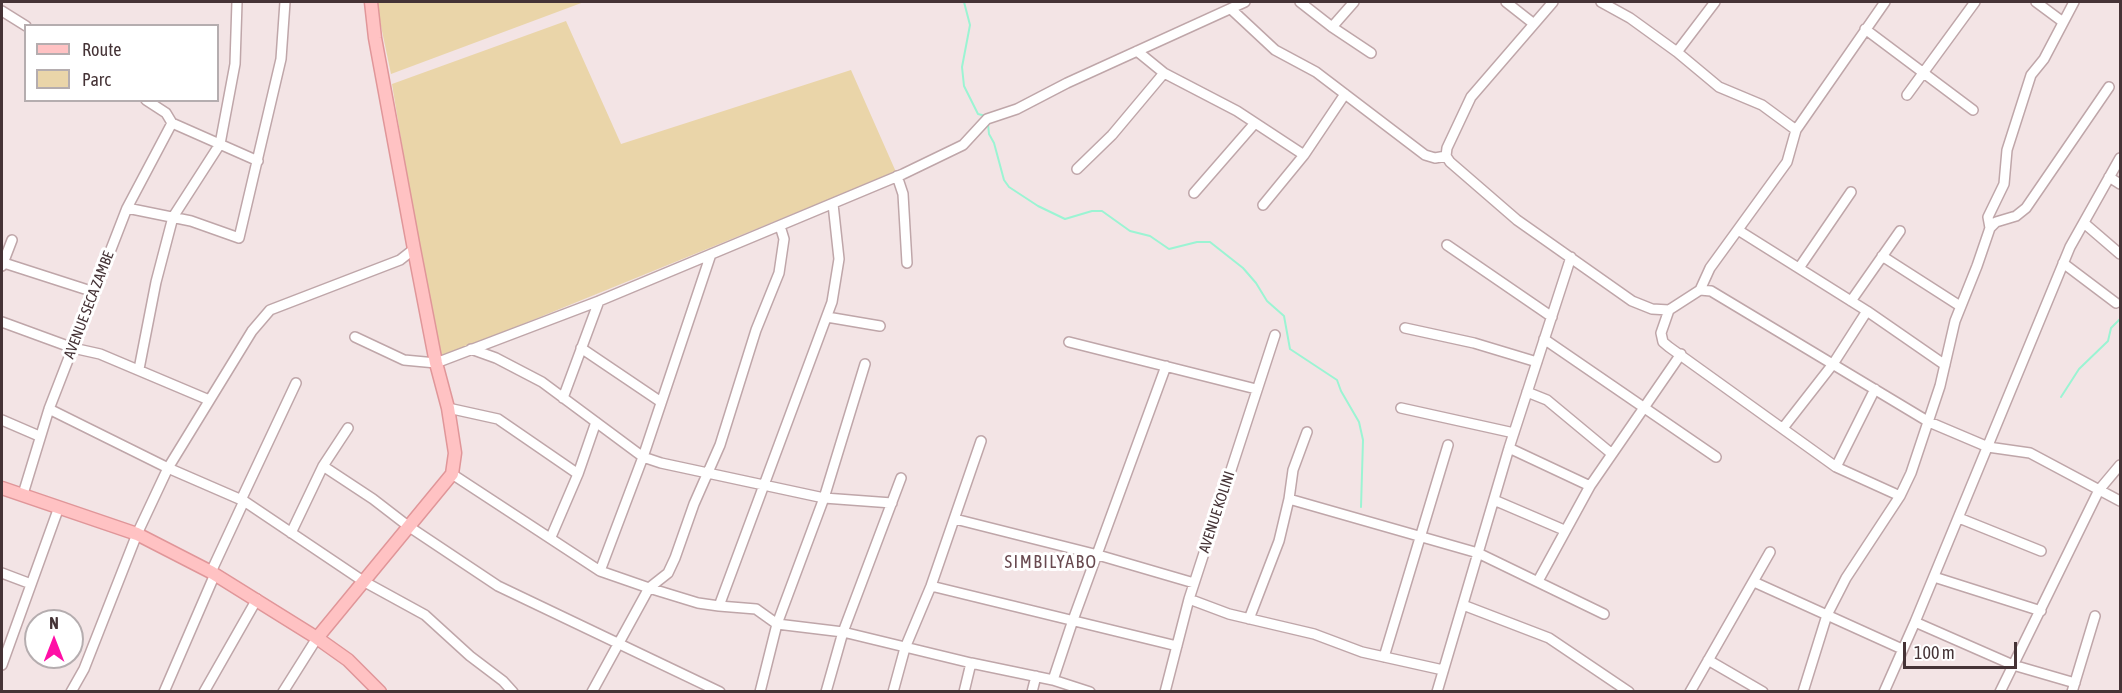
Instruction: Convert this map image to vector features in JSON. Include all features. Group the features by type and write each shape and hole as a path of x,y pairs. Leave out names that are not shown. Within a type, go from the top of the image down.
{"street":[{"path":"139,369 156,282 173,217 220,144 235,64 237,2"},
{"path":"127,208 173,217 239,238 281,59 285,2"},
{"path":"283,692 317,638 452,474 455,453 448,408 436,363 414,249 375,38 371,2"},
{"path":"355,337 404,360 436,363 599,302 897,176 963,145 987,119 1017,109 1067,83 1245,2"},
{"path":"1300,2 1371,53"},
{"path":"1332,27 1354,2"},
{"path":"1506,2 1534,24"},
{"path":"1446,156 1447,148 1471,97 1553,2"},
{"path":"1601,2 1630,18 1677,52 1719,87 1762,105 1796,130"},
{"path":"1677,52 1715,2"},
{"path":"1446,156 1516,220 1632,301 1652,309 1668,310 1701,290 1710,268 1787,162 1796,130 1885,2"},
{"path":"1907,95 1975,2"},
{"path":"2036,2 2063,21"},
{"path":"1990,228 1988,217 2004,184 2007,150 2031,75 2044,59 2074,2"},
{"path":"1231,9 1275,50 1316,72 1425,155 1435,158 1446,156"},
{"path":"2,10 24,25"},
{"path":"1865,29 1973,110"},
{"path":"1137,51 1164,73 1237,111 1304,155"},
{"path":"1077,170 1112,135 1164,73"},
{"path":"1803,692 1827,615 1846,578 1900,496 1911,473 1929,422 1955,321 1990,228 1996,222 2016,216 2026,208 2109,87"},
{"path":"1263,205 1304,155 1344,94"},
{"path":"149,102 166,113 172,123 258,161"},
{"name":"AVENUE SECA ZAMBE","path":"23,494 39,436 127,208 172,123"},
{"path":"1194,192 1256,123"},
{"path":"1884,692 1959,518 2063,263 2121,158"},
{"path":"897,176 903,194 907,263"},
{"path":"2109,177 2121,184"},
{"path":"1799,268 1851,192"},
{"path":"719,606 832,302 839,259 833,204"},
{"path":"2084,223 2121,254"},
{"path":"592,692 649,588 668,573 694,504 709,474 756,330 779,273 784,239 780,226"},
{"path":"1738,230 1867,311 1945,365"},
{"path":"1851,301 1900,231"},
{"path":"12,240 3,265 94,292"},
{"path":"1447,245 1552,316"},
{"path":"71,692 84,669 137,534 168,468 252,331 270,310 400,260 414,249"},
{"path":"600,571 643,457 711,254"},
{"path":"1882,256 1960,306"},
{"path":"1437,692 1509,448 1571,257"},
{"path":"2063,263 2116,303"},
{"path":"1701,290 1711,291 1929,422 1988,447 2030,453 2121,501"},
{"path":"563,398 599,302"},
{"path":"1668,310 1661,333 1663,342 1836,466 1900,496"},
{"path":"1783,428 1833,364 1867,311"},
{"path":"827,317 880,326"},
{"path":"2,322 72,348 100,354 209,400"},
{"path":"1405,328 1537,362"},
{"name":"AVENUE KOLINI","path":"1165,692 1189,598 1275,334"},
{"path":"1544,339 1716,456"},
{"path":"1069,342 1257,389"},
{"path":"581,348 661,402"},
{"path":"471,349 496,358 542,382 643,457 661,464 766,484 824,498 892,503"},
{"path":"1538,581 1590,486 1681,354"},
{"path":"760,692 777,624 824,498 866,364"},
{"path":"1053,680 1166,366"},
{"path":"164,692 242,501 296,383"},
{"path":"1836,466 1875,389"},
{"path":"1527,392 1547,400 1612,454"},
{"path":"448,408 498,419 578,474"},
{"path":"1401,408 1514,433"},
{"path":"49,409 168,468 242,501 363,581 425,615 513,692"},
{"path":"2,420 39,436"},
{"path":"550,537 578,474 596,422"},
{"path":"291,533 323,466 348,428"},
{"path":"1249,619 1279,541 1293,470 1307,432"},
{"path":"893,692 905,648 932,586 981,441"},
{"path":"1384,657 1448,445"},
{"path":"1509,448 1590,486"},
{"path":"2000,692 2099,490 2121,465"},
{"path":"323,466 373,498 408,526 498,586 720,692"},
{"path":"452,474 600,571 649,588 698,603 756,609 777,624 843,632 1053,680 1090,692"},
{"path":"826,692 843,632 901,478"},
{"path":"2,488 137,534 213,573 257,599 348,660 373,689"},
{"path":"1289,499 1478,553 1604,614"},
{"path":"1494,500 1564,530"},
{"path":"2,665 59,507"},
{"path":"1959,518 2041,551"},
{"path":"955,519 1098,555 1194,583"},
{"path":"1690,692 1770,552"},
{"path":"2,573 31,584"},
{"path":"1934,577 2041,611"},
{"path":"1754,582 1902,649"},
{"path":"932,586 1177,646"},
{"path":"1189,598 1229,614 1314,634 1362,652 1443,670"},
{"path":"204,692 257,599"},
{"path":"1463,605 1549,638 1629,692"},
{"path":"1915,622 2013,665 2073,687 2095,616"},
{"path":"1708,660 1763,692"},
{"path":"964,692 971,663"},
{"path":"1032,692 1036,676"}],"green space":[{"path":"376,2 584,2 391,74"},
{"path":"566,21 621,144 851,70 896,172 437,359 392,84"}],"waterway":[{"path":"964,2 970,25 962,67 964,86 978,114 986,116"},
{"path":"988,124 1004,180 1009,187 1038,206 1065,219 1092,211 1102,211 1130,231 1150,236 1169,249 1197,242 1210,242 1243,268 1267,301 1284,316 1290,349 1337,380 1359,422 1363,440 1361,507"},
{"path":"2061,397 2079,369 2108,341 2111,328 2120,319"}],"district":[{"name":"SIMBILYABO","path":"1051,562"}]}
